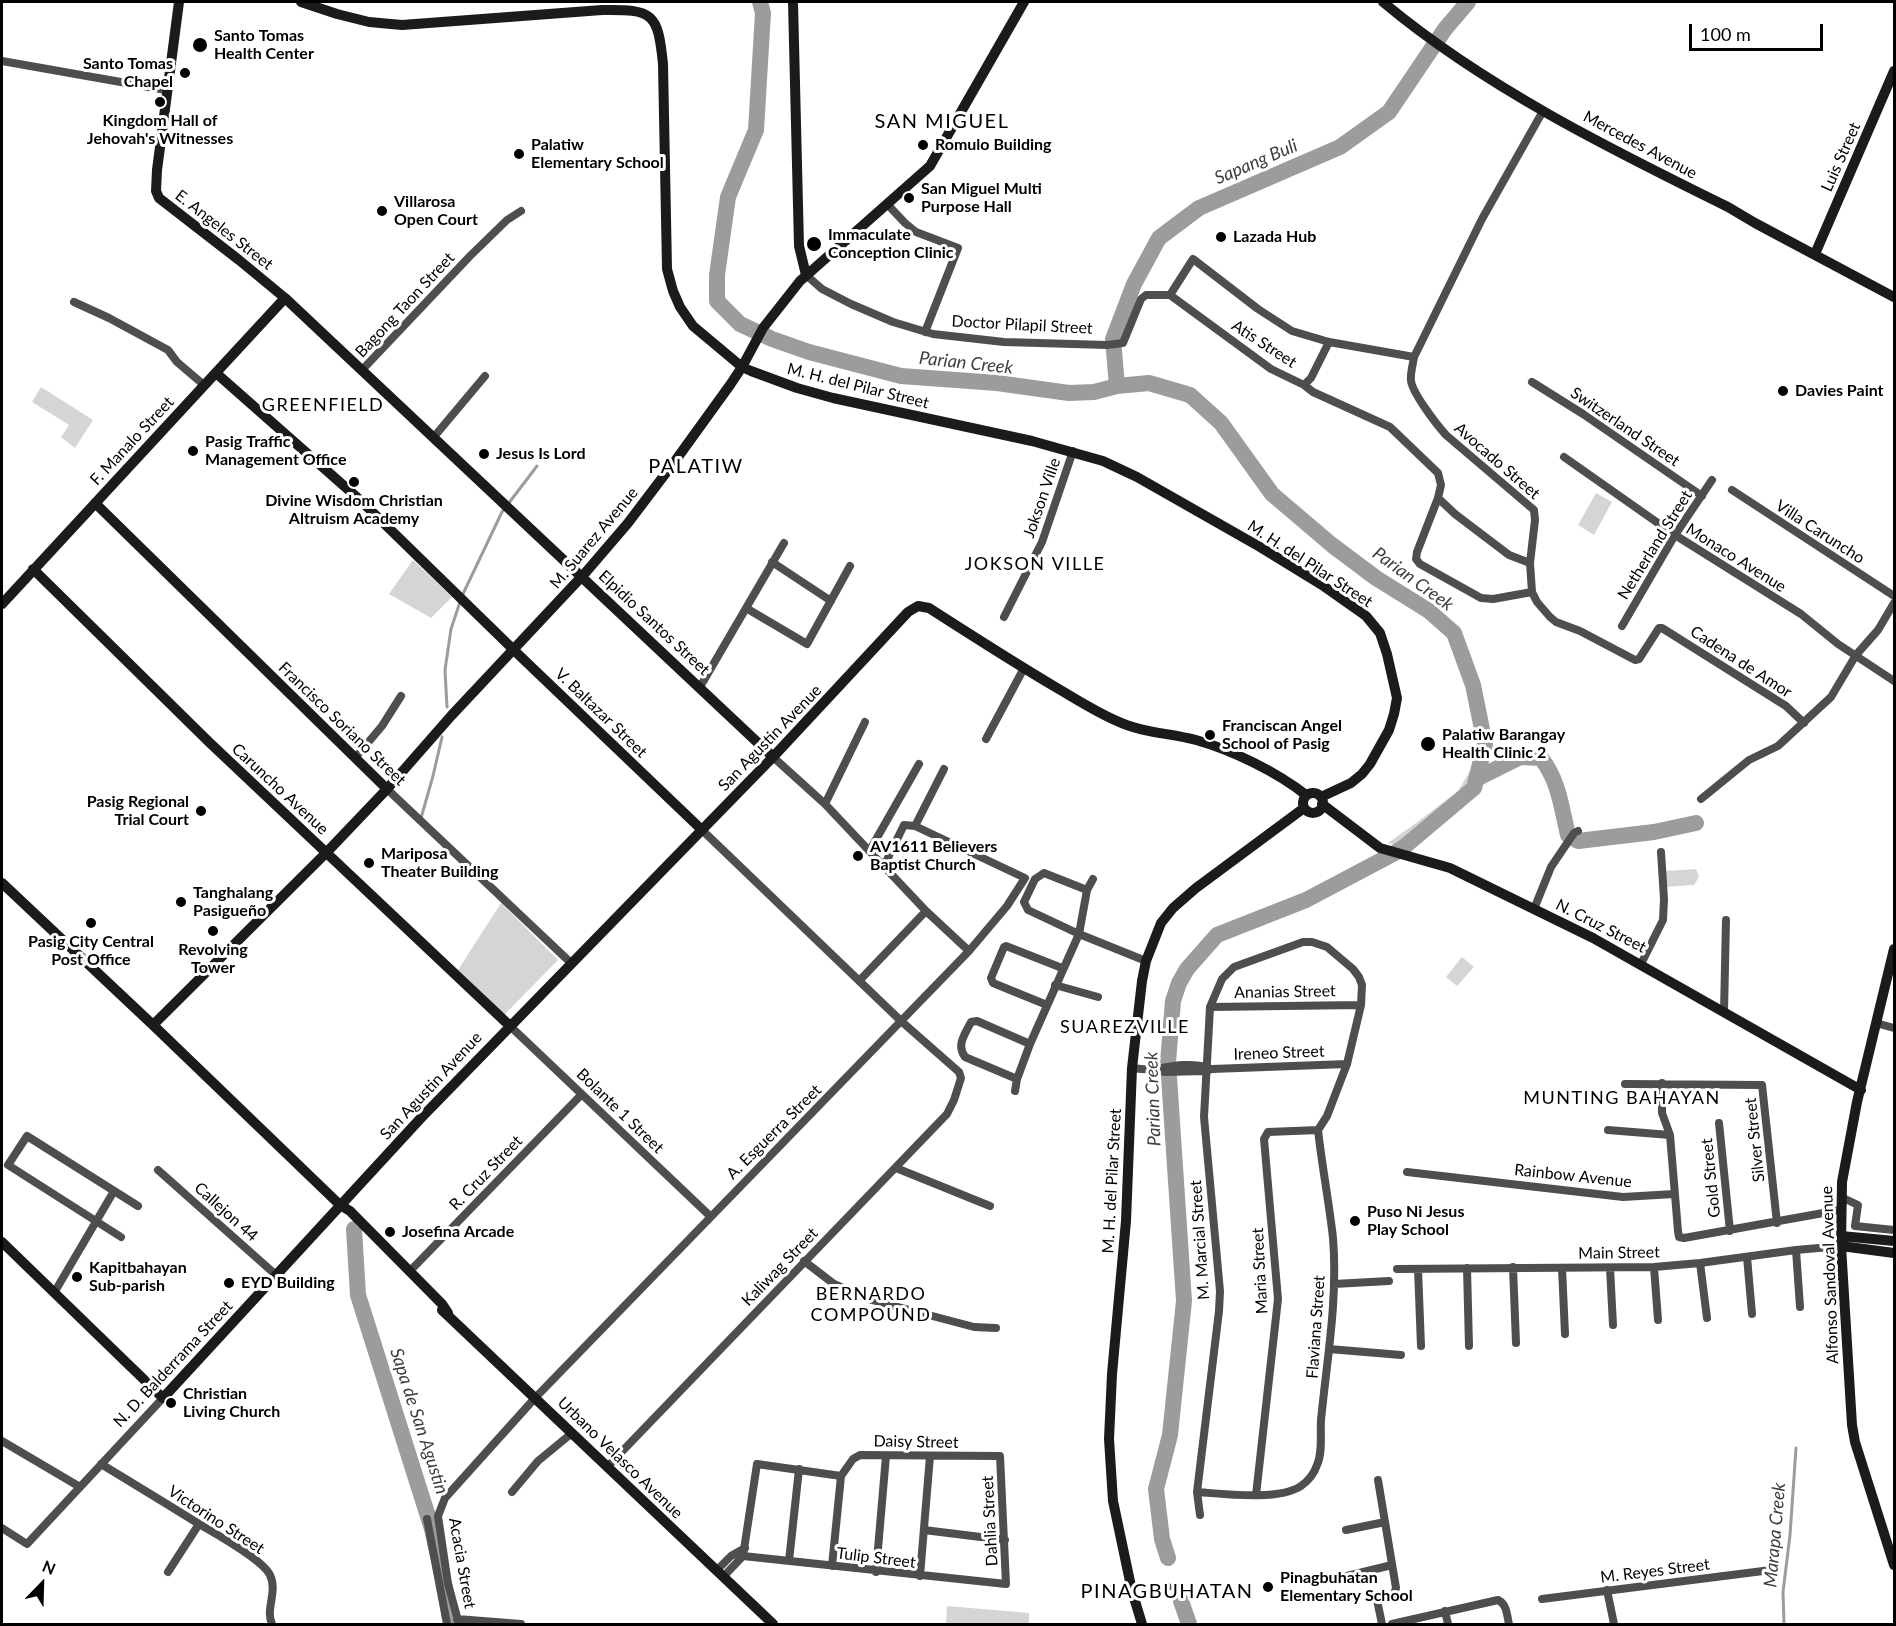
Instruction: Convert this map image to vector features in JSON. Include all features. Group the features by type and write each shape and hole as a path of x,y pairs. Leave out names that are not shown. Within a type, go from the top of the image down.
{"street":[{"name":"E. Angeles Street","path":"179,2 166,90 156,191 159,198 285,298"},
{"name":"M. H. del Pilar Street","path":"301,2 369,22 402,25 619,9 638,10 654,20 661,40 664,87 667,268 680,307 693,326 742,367 797,388 1103,461 1137,477 1260,547 1322,585 1366,616 1380,633 1387,654 1396,698 1394,714 1389,730 1370,765 1357,780 1322,800"},
{"path":"793,2 799,246 806,274"},
{"name":"M. Suarez Avenue","path":"153,1025 387,789 628,524 742,367 760,333 806,274 930,166 1024,2"},
{"name":"Mercedes Avenue","path":"1383,2 1442,47 1543,111 1894,297"},
{"path":"2,61 166,90"},
{"name":"Luis Street","path":"1815,254 1894,71"},
{"name":"Avocado Street","path":"1532,592 1530,563 1534,510 1446,435 1422,404 1411,381 1414,357 1482,219 1543,111"},
{"path":"887,204 916,232 958,248 925,332"},
{"name":"Bagong Taon Street","path":"362,370 483,242 520,211"},
{"path":"1170,295 1193,259 1258,309 1292,331 1329,342 1414,357"},
{"name":"Doctor Pilapil Street","path":"806,274 822,289 893,322 933,334 1004,342 1109,345 1123,343 1141,299 1146,295 1170,295"},
{"name":"Atis Street","path":"1170,295 1271,369 1304,385 1311,378 1329,342"},
{"name":"Elpidio Santos Street","path":"285,298 825,804 926,911 969,951"},
{"name":"F. Manalo Street","path":"2,604 285,298"},
{"path":"74,303 109,318 168,350 177,362 204,386"},
{"name":"V. Baltazar Street","path":"216,373 360,500 513,650 859,981 958,1072 961,1078"},
{"path":"433,438 485,376"},
{"name":"Switzerland Street","path":"1532,382 1583,414 1702,496"},
{"path":"1304,385 1313,392 1390,427 1438,473 1441,485 1438,498 1417,550 1416,559 1420,564 1481,598 1493,599 1532,592"},
{"name":"Jokson Ville","path":"1004,616 1042,542 1073,452"},
{"name":"Monaco Avenue","path":"1564,457 1675,535 1801,614 1838,644 1894,681"},
{"name":"Netherland Street","path":"1622,626 1675,535 1712,480"},
{"name":"Villa Caruncho","path":"1732,490 1894,596"},
{"path":"1438,498 1455,514 1509,555 1530,563"},
{"name":"Francisco Soriano Street","path":"95,503 387,789 571,963"},
{"path":"700,687 784,543"},
{"path":"772,562 831,601"},
{"path":"746,608 807,644 850,566"},
{"name":"Caruncho Avenue","path":"33,570 210,743 510,1026"},
{"name":"Cadena de Amor","path":"1532,592 1544,610 1557,621 1637,660 1641,658 1660,627 1786,706 1804,723"},
{"path":"1701,799 1749,760 1778,746 1831,697 1856,655 1878,630 1894,603"},
{"name":"San Agustin Avenue","path":"340,1205 510,1026 773,757 908,612 918,606 929,608 1024,668 1115,720 1139,729 1209,744 1273,773 1306,795"},
{"path":"986,739 1024,668"},
{"path":"355,758 382,726 401,696"},
{"path":"825,804 866,722"},
{"path":"870,850 919,764"},
{"path":"884,866 904,825 915,826 944,769"},
{"path":"1312,793 1322,800 1317,812 1310,812 1304,808 1303,801 1306,795 1312,793"},
{"name":"N. Cruz Street","path":"1322,800 1384,850 1450,868 1534,909 1641,964 1861,1090"},
{"name":"M. H. del Pilar Street","path":"1142,1624 1133,1597 1113,1501 1109,1439 1112,1374 1126,1221 1132,1068 1142,981 1146,961 1161,923 1173,908 1196,888 1304,808"},
{"name":"A. Esguerra Street","path":"535,1398 969,951 1007,906 1025,878 915,826"},
{"path":"1534,909 1551,867 1574,834"},
{"path":"1641,964 1663,920 1661,852"},
{"path":"1087,890 1044,873 1035,879 1024,902 1028,910 1146,961"},
{"path":"1015,1091 1030,1044 1079,934 1087,890 1093,879"},
{"path":"2,883 340,1205"},
{"path":"859,981 926,911"},
{"path":"1724,1012 1726,920"},
{"name":"M. Marcial Street","path":"1200,1515 1197,1492 1220,1291 1204,1117 1210,1007 1222,979 1233,967 1295,944 1312,942 1327,947 1353,969 1361,981 1361,1005"},
{"path":"1047,1005 993,983 991,978 1006,946 1062,968"},
{"name":"Alfonso Sandoval Avenue","path":"1894,949 1843,1167 1840,1210 1851,1425 1894,1565"},
{"path":"1055,984 1098,997"},
{"path":"1318,1130 1327,1116 1347,1064 1361,1005"},
{"name":"Ananias Street","path":"1210,1007 1361,1005"},
{"path":"1017,1079 966,1057 961,1052 960,1045 971,1022 977,1021 1030,1044"},
{"path":"1876,1023 1894,1028"},
{"name":"Bolante 1 Street","path":"510,1026 710,1216"},
{"name":"Ireneo Street","path":"1132,1068 1207,1069 1347,1064"},
{"name":"Kaliwag Street","path":"607,1467 947,1114 954,1101 961,1078"},
{"path":"1662,1083 1662,1113 1670,1135 1679,1237 1730,1231 1840,1210"},
{"name":"Silver Street","path":"1625,1084 1762,1085 1777,1223"},
{"name":"R. Cruz Street","path":"410,1271 582,1094"},
{"name":"Gold Street","path":"1719,1123 1730,1231"},
{"name":"Flaviana Street","path":"1197,1492 1256,1495 1286,1493 1307,1481 1317,1466 1334,1284 1333,1239 1318,1130"},
{"name":"Maria Street","path":"1256,1495 1278,1299 1264,1139 1268,1132 1318,1130"},
{"path":"1608,1130 1670,1135"},
{"path":"121,1237 8,1165 27,1136 138,1206"},
{"path":"896,1168 990,1206"},
{"name":"Callejon 44","path":"158,1170 276,1275"},
{"name":"Rainbow Avenue","path":"1407,1172 1623,1197 1674,1194"},
{"path":"54,1293 114,1191"},
{"path":"1841,1197 1858,1205 1855,1226 1892,1235"},
{"name":"Urbano Velasco Avenue","path":"340,1205 350,1211 442,1304 448,1313 535,1398 773,1624"},
{"name":"Urbano Velasco Avenue","path":"340,1205 346,1215 439,1308 448,1313"},
{"name":"N. D. Balderrama Street","path":"2,1528 27,1544 340,1205"},
{"path":"1841,1241 1892,1235"},
{"path":"1841,1241 1892,1253 1892,1235"},
{"name":"Main Street","path":"1397,1269 1654,1267 1747,1257 1841,1241"},
{"path":"2,1242 163,1398"},
{"path":"1796,1250 1800,1307"},
{"path":"1747,1257 1752,1314"},
{"path":"804,1261 834,1284 854,1294 974,1327 996,1328"},
{"path":"1700,1263 1707,1318"},
{"path":"1654,1267 1658,1320"},
{"path":"1467,1268 1469,1346"},
{"path":"1513,1268 1516,1343"},
{"path":"1562,1268 1565,1334"},
{"path":"1610,1268 1613,1325"},
{"path":"1418,1269 1421,1346"},
{"path":"1334,1284 1389,1281"},
{"path":"1329,1349 1401,1355"},
{"name":"Acacia Street","path":"458,1622 448,1584 438,1516 440,1509 445,1498 535,1398"},
{"path":"512,1492 538,1461 572,1433"},
{"path":"2,1441 80,1487"},
{"name":"Daisy Street","path":"842,1476 852,1459 860,1455 1000,1456"},
{"path":"876,1572 886,1456"},
{"path":"920,1576 930,1456"},
{"name":"Dahlia Street","path":"1000,1456 1006,1584"},
{"name":"Victorino Street","path":"101,1464 236,1547 267,1570 273,1591 270,1615 272,1624"},
{"path":"720,1574 731,1556 744,1552 757,1464 842,1476 832,1566"},
{"path":"789,1561 799,1469"},
{"path":"1378,1480 1396,1592 1377,1601 1382,1624"},
{"path":"428,1519 447,1624"},
{"path":"1346,1530 1384,1522"},
{"path":"168,1572 199,1524"},
{"path":"924,1530 1005,1540"},
{"name":"Tulip Street","path":"744,1552 789,1561 876,1572 1006,1584"},
{"path":"1343,1576 1392,1565"},
{"name":"M. Reyes Street","path":"1542,1599 1771,1570"},
{"path":"1133,1597 1168,1587"},
{"path":"1607,1590 1614,1624"},
{"path":"1392,1624 1498,1600 1502,1601 1505,1606 1509,1624"},
{"path":"1445,1611 1448,1624"},
{"path":"458,1622 521,1624"}],"shaded area":[{"path":"41,387 93,420 75,448 61,437 69,425 32,402"},
{"path":"1596,493 1612,502 1594,535 1578,525"},
{"path":"413,560 452,597 431,618 389,594"},
{"path":"1473,766 1477,767 1470,783 1455,803 1394,845 1388,843 1458,791"},
{"path":"1696,869 1699,877 1694,885 1665,887 1665,871"},
{"path":"501,903 558,960 504,1015 458,970"},
{"path":"1462,957 1474,967 1457,986 1446,977"},
{"path":"947,1606 1029,1613 1029,1624 946,1624"}],"waterway":[{"name":"Parian Creek","path":"760,2 763,13 756,130 728,197 717,275 717,301 740,324 772,339 809,352 901,376 997,383 1069,393 1094,392 1117,386 1149,383 1190,395 1221,423 1272,494 1332,545 1376,578 1429,611 1454,633 1473,685 1485,744 1474,788 1393,854 1306,900 1217,935 1187,969 1179,983 1173,1001 1168,1062 1184,1301 1170,1435 1156,1489 1162,1539 1168,1558"},
{"name":"Sapang Buli","path":"1117,386 1113,339 1134,284 1159,238 1199,208 1340,147 1389,112 1445,29 1468,2"},
{"name":"Sapa de San Agustin","path":"462,596 502,512 537,466"},
{"name":"Sapa de San Agustin","path":"447,707 445,670 451,629 460,602"},
{"name":"Sapa de San Agustin","path":"421,818 442,737"},
{"path":"1476,779 1520,757 1541,758 1556,785 1568,835 1578,841 1654,832 1696,823"},
{"name":"Sapa de San Agustin","path":"354,1229 358,1295 432,1529 453,1624"},
{"name":"Marapa Creek","path":"1784,1624 1783,1592 1790,1535 1796,1448"},
{"name":"Parian Creek","path":"1181,1601 1189,1624"}],"place":[{"name":"Santo Tomas Health Center","path":"200,45"},
{"name":"Santo Tomas Chapel","path":"185,73"},
{"name":"Kingdom Hall of Jehovah's Witnesses","path":"160,102"},
{"name":"Romulo Building","path":"923,145"},
{"name":"Palatiw Elementary School","path":"519,154"},
{"name":"San Miguel Multi Purpose Hall","path":"909,198"},
{"name":"Villarosa Open Court","path":"382,211"},
{"name":"Lazada Hub","path":"1221,237"},
{"name":"Immaculate Conception Clinic","path":"814,244"},
{"name":"Davies Paint","path":"1783,391"},
{"name":"Pasig Traffic Management Office","path":"193,451"},
{"name":"Jesus Is Lord","path":"484,454"},
{"name":"Divine Wisdom Christian Altruism Academy","path":"354,482"},
{"name":"Franciscan Angel School of Pasig","path":"1210,735"},
{"name":"Palatiw Barangay Health Clinic 2","path":"1428,744"},
{"name":"Pasig Regional Trial Court","path":"201,811"},
{"name":"AV1611 Believers Baptist Church","path":"858,856"},
{"name":"Mariposa Theater Building","path":"369,863"},
{"name":"Tanghalang Pasigueño","path":"181,902"},
{"name":"Pasig City Central Post Office","path":"91,923"},
{"name":"Revolving Tower","path":"213,931"},
{"name":"Puso Ni Jesus Play School","path":"1355,1221"},
{"name":"Josefina Arcade","path":"390,1232"},
{"name":"Kapitbahayan Sub-parish","path":"77,1277"},
{"name":"EYD Building","path":"229,1283"},
{"name":"Christian Living Church","path":"171,1403"},
{"name":"Pinagbuhatan Elementary School","path":"1268,1587"}],"district":[{"name":"SAN MIGUEL","path":"942,122"},
{"name":"GREENFIELD","path":"323,405"},
{"name":"PALATIW","path":"696,467"},
{"name":"JOKSON VILLE","path":"1035,564"},
{"name":"SUAREZVILLE","path":"1125,1027"},
{"name":"MUNTING BAHAYAN","path":"1622,1098"},
{"name":"BERNARDO COMPOUND","path":"871,1304"},
{"name":"PINAGBUHATAN","path":"1167,1592"}]}
